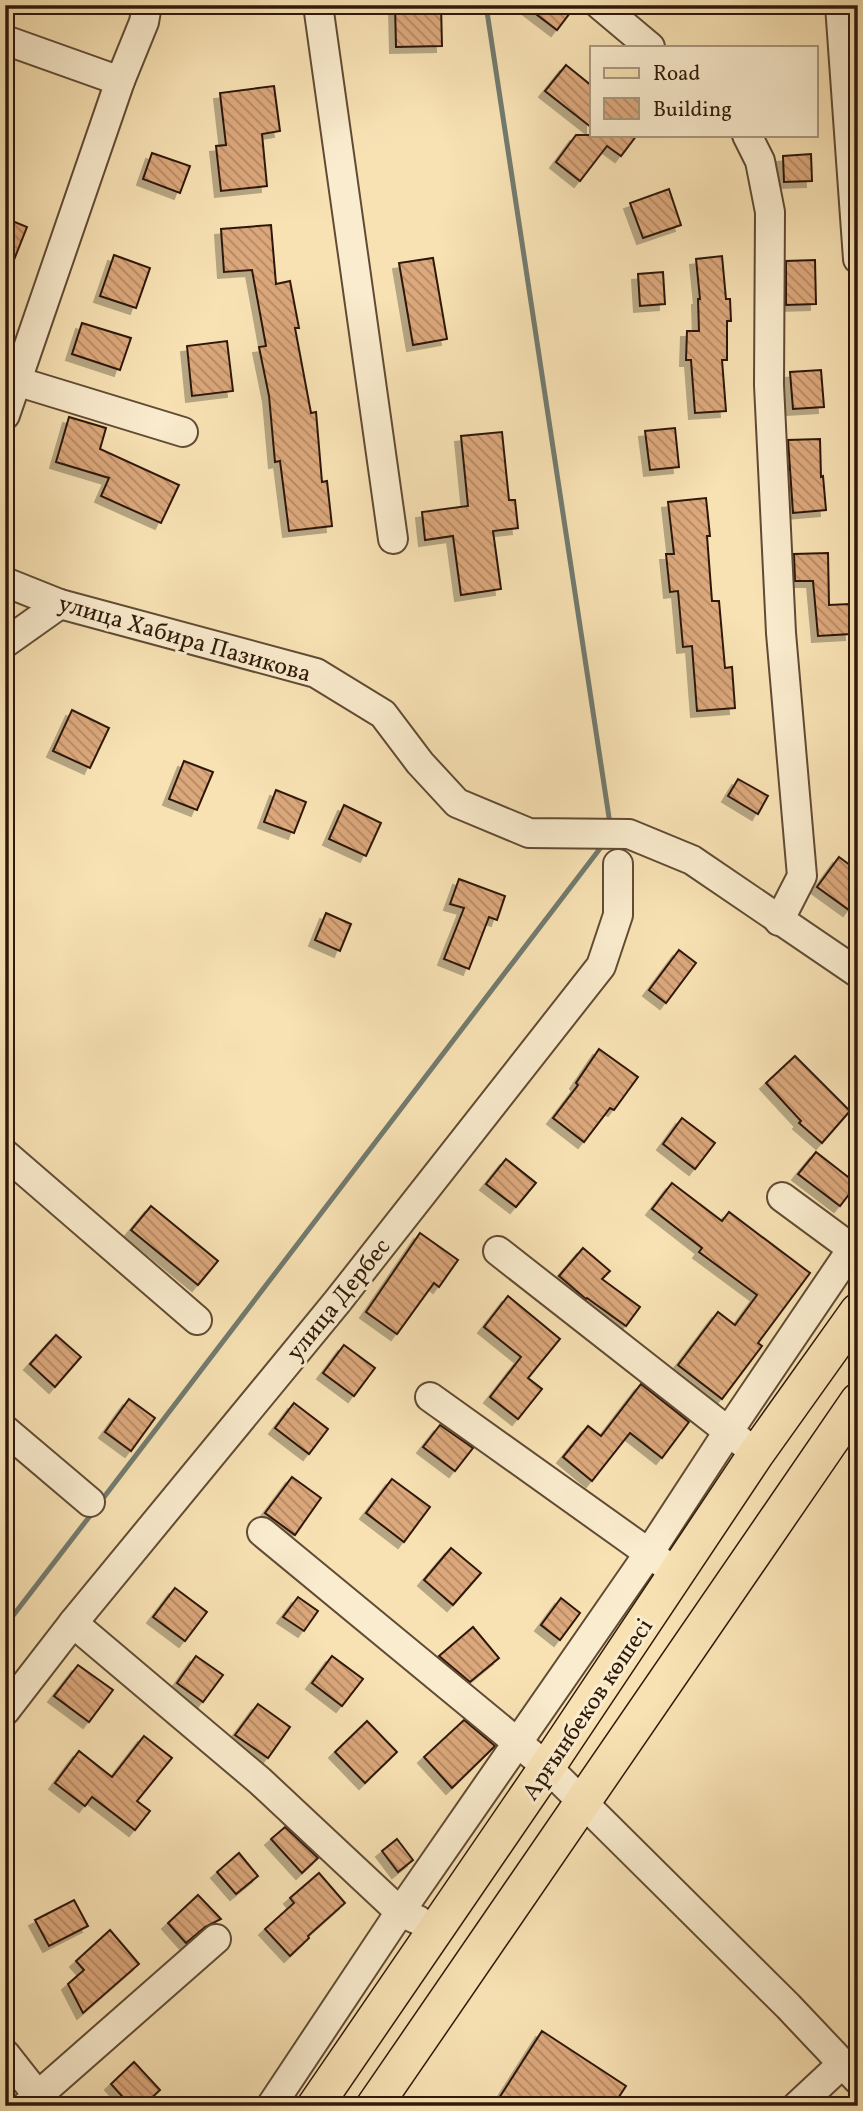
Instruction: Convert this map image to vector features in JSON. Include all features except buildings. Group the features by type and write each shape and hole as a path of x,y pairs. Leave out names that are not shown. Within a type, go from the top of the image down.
{"main road":[{"name":"Арғынбеков көшесі","path":"315,2106 547,1768 756,1454 858,1311"},
{"name":"Арғынбеков көшесі","path":"374,2106 858,1401"}],"street":[{"path":"5,415 120,81 144,22 147,5"},
{"path":"318,5 393,538"},
{"path":"600,5 649,46"},
{"path":"840,5 858,259"},
{"path":"5,40 120,81"},
{"path":"748,136 760,161 770,212 769,385 780,606 802,876 779,920"},
{"path":"16,381 183,432"},
{"name":"улица Хабира Пазикова","path":"5,582 60,604 316,673 383,714 420,763 457,803 529,833 629,834 692,860 858,973"},
{"path":"5,643 60,604"},
{"name":"улица Дербес","path":"5,1711 73,1623 337,1302 601,966 618,915 618,864"},
{"path":"5,1154 197,1320"},
{"path":"271,2106 856,1247 782,1197"},
{"path":"498,1251 756,1454"},
{"path":"430,1397 678,1574"},
{"path":"5,1430 90,1502"},
{"path":"262,1532 547,1768 788,2006 850,2072 797,2106"},
{"path":"73,1623 260,1782 401,1912 437,1928"},
{"path":"5,2054 37,2102 216,1939"}],"waterway":[{"path":"486,5 610,824"},
{"path":"101,1501 605,842"},
{"path":"5,1626 93,1512"}]}
